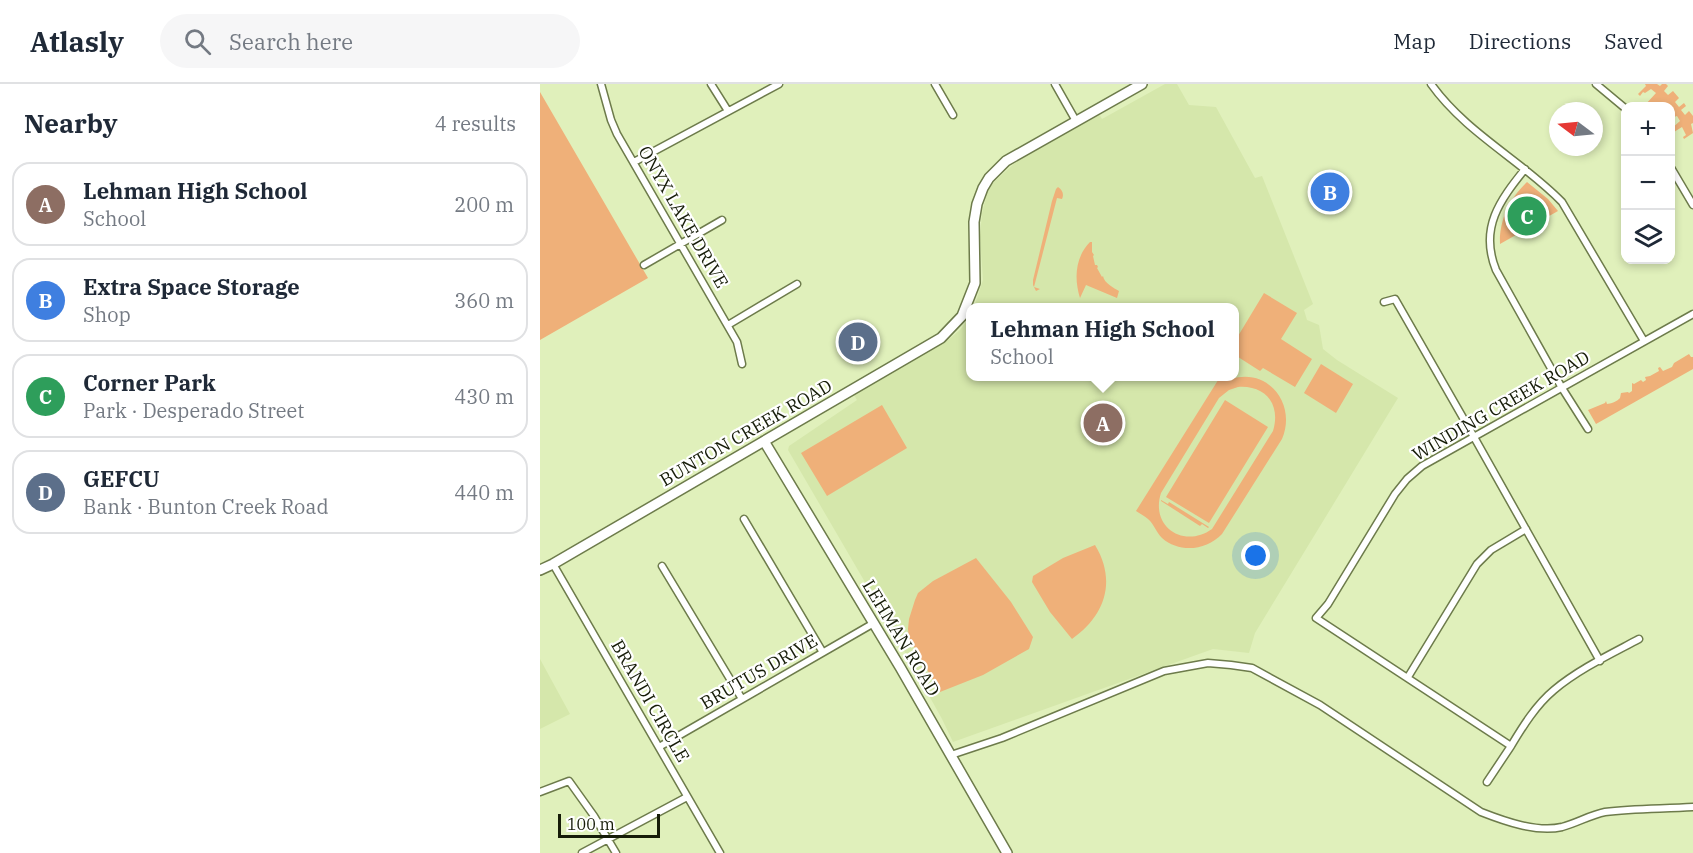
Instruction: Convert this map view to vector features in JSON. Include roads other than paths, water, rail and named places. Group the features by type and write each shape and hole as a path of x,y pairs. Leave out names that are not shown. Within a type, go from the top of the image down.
{"street":[{"name":"ONYX LAKE DRIVE","path":"601,84 611,120 728,325 737,342 742,364"},
{"path":"711,84 728,111"},
{"path":"634,162 779,84"},
{"path":"935,84 953,115"},
{"path":"1055,84 1076,122"},
{"name":"BUNTON CREEK ROAD","path":"967,303 975,283 974,226 977,204 989,178 1006,161 1142,84"},
{"path":"1431,84 1450,108 1547,187 1569,212 1644,341"},
{"path":"1596,84 1621,105"},
{"path":"1525,169 1494,214 1491,228 1491,258 1562,388 1588,429"},
{"path":"1675,173 1693,205"},
{"path":"644,265 722,220"},
{"path":"728,325 797,284"},
{"path":"1384,302 1395,299 1600,661"},
{"name":"BUNTON CREEK ROAD","path":"540,570 911,357 941,338 962,316 966,306"},
{"name":"WINDING CREEK ROAD","path":"1408,677 1316,618 1328,604 1395,494 1422,466 1693,314"},
{"name":"LEHMAN ROAD","path":"764,441 874,623 1007,853"},
{"path":"744,519 822,651"},
{"path":"1511,746 1408,677 1478,564 1491,550 1526,529"},
{"name":"BRANDI CIRCLE","path":"553,564 720,853"},
{"path":"662,566 742,699"},
{"name":"BRUTUS DRIVE","path":"659,747 874,623"},
{"path":"1487,782 1539,707 1554,690 1639,639"},
{"path":"951,755 993,741 1164,672 1208,663 1252,668 1281,683 1320,705 1481,812 1508,822 1539,828 1559,828 1599,813 1693,807"},
{"path":"540,792 569,781 594,816 616,853"},
{"path":"582,853 687,797"}],"place":[{"name":"Extra Space Storage","path":"1330,192"},
{"name":"Corner Park","path":"1527,216"},
{"name":"GEFCU","path":"858,342"},
{"name":"Lehman High School","path":"1103,423"}]}
